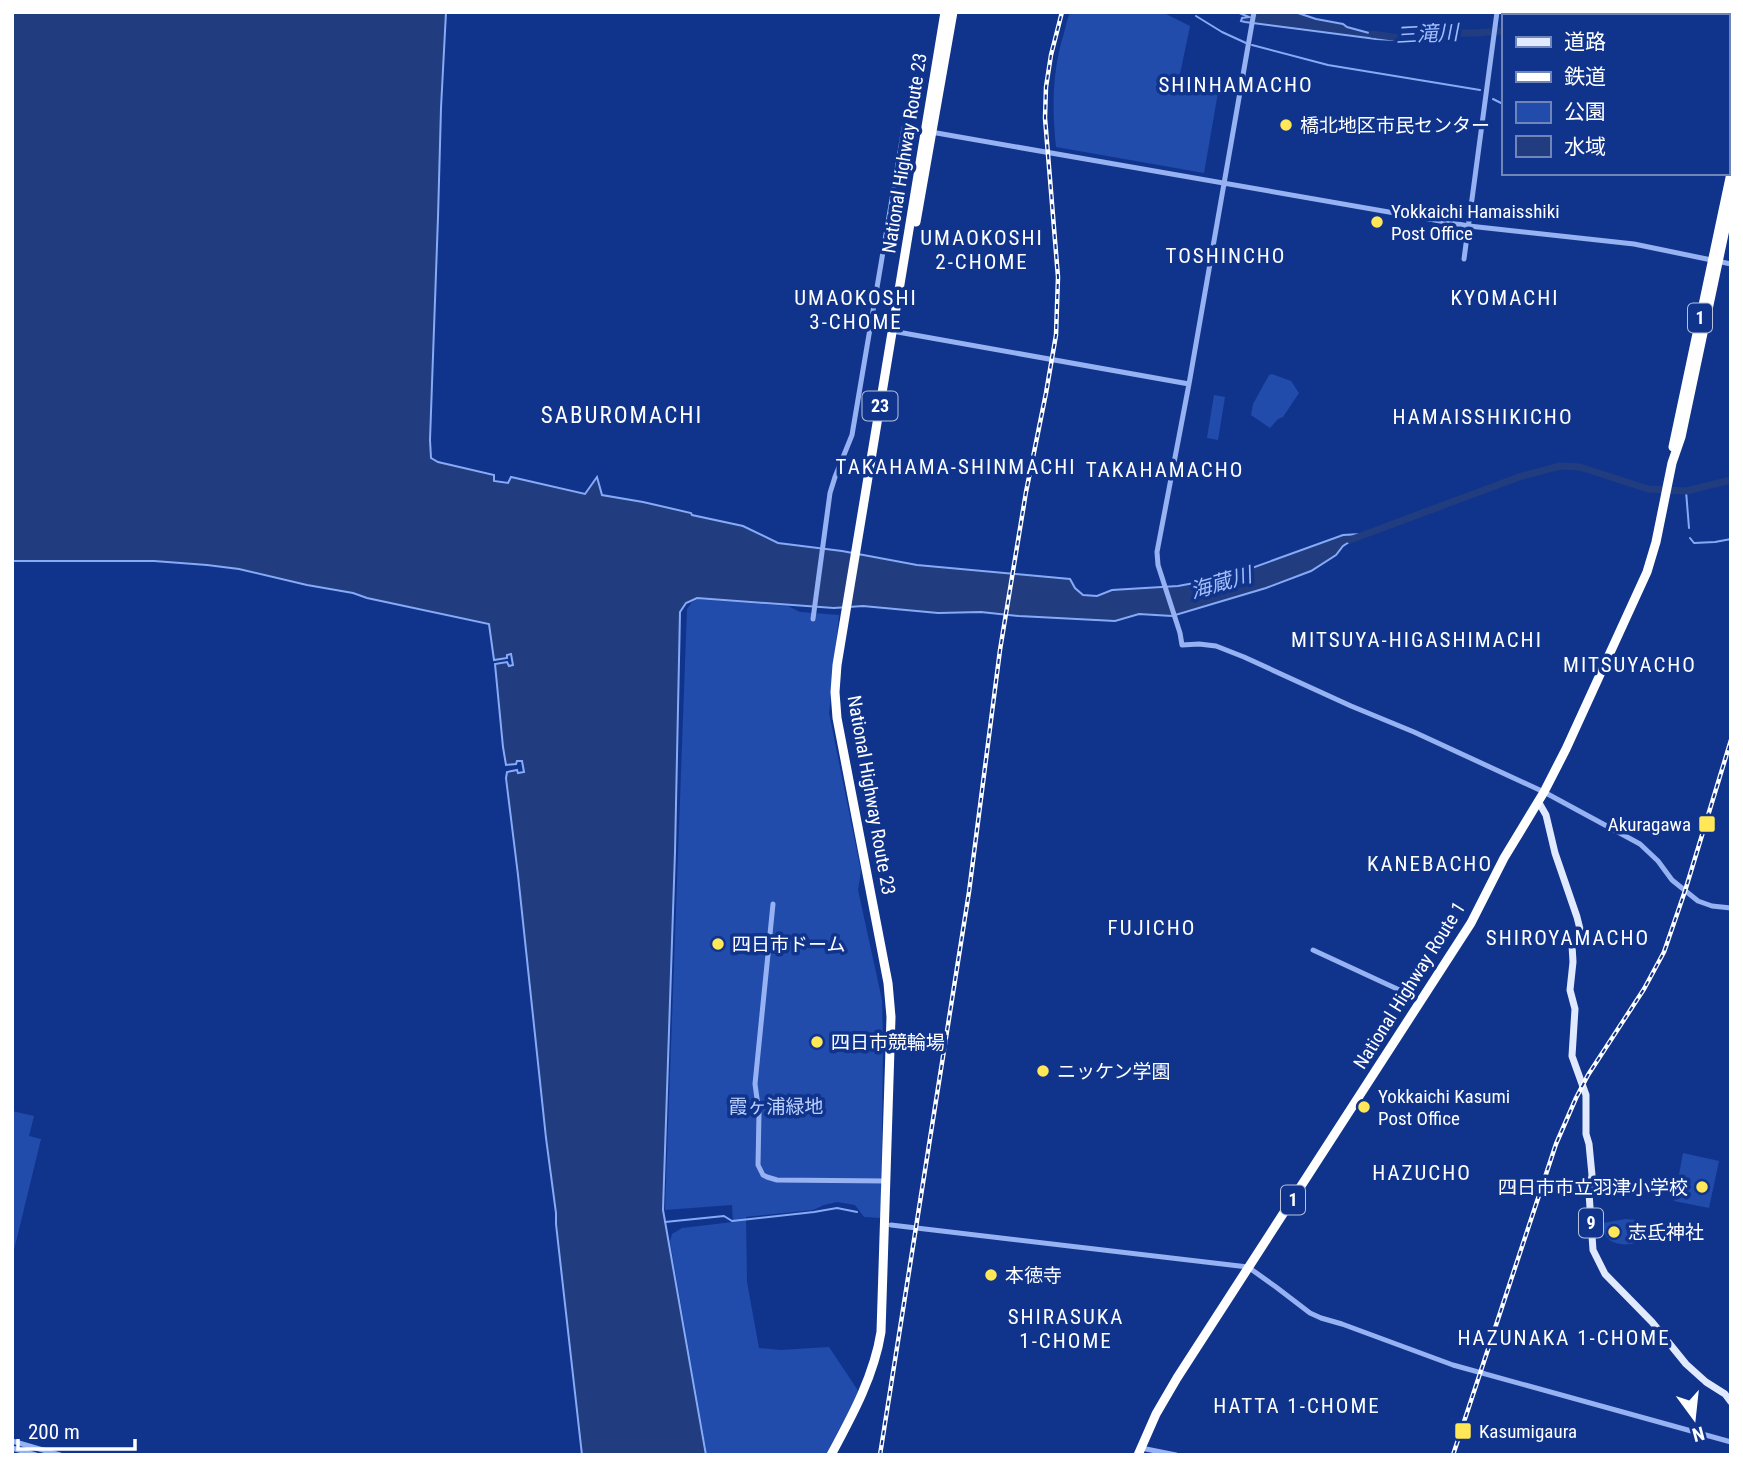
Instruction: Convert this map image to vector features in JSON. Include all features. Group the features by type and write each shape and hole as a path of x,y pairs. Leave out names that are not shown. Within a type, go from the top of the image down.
{"highway":[{"name":"National Highway Route 23","path":"929,132 945,12"},
{"name":"National Highway Route 23","path":"837,1455 865,1401 881,1359 887,1320 896,1032 890,965 842,713 840,678 848,611 895,332 929,132 953,12"},
{"name":"National Highway Route 1","path":"1715,261 1731,173"},
{"name":"National Highway Route 1","path":"1139,1451 1160,1406 1471,923 1504,858 1566,749 1647,572 1672,466 1673,444 1731,201"},
{"name":"National Highway Route 23","path":"831,1455 866,1384 879,1345 883,1320 891,1033 890,1001 882,953 836,705 836,664 848,611"}],"main road":[{"name":"9","path":"1541,797 1555,853 1580,929 1572,945 1570,990 1575,1009 1572,1056 1586,1095 1586,1133 1592,1175 1589,1193 1593,1250 1605,1274 1652,1321 1686,1364 1725,1394 1731,1402"}],"street":[{"path":"1254,12 1157,552 1158,565 1182,645 1216,646 1414,732 1640,844 1672,880 1698,901 1731,908"},
{"path":"1464,259 1497,12"},
{"path":"813,619 833,484 852,435 904,128"},
{"path":"929,132 1469,226 1634,244 1731,264"},
{"path":"895,332 1189,384"},
{"path":"773,904 755,1084 759,1113 760,1171 777,1180 887,1181"},
{"path":"1313,950 1421,1000"},
{"path":"891,1225 1248,1268 1321,1318 1453,1365 1731,1442"},
{"path":"12,1441 61,1455"},
{"path":"12,1448 36,1455"},
{"path":"1139,1451 1176,1455"}],"green space":[{"path":"1070,12 1162,12 1190,26 1180,74 1220,81 1204,173 1056,147 1055,75"},
{"path":"1272,374 1291,381 1299,393 1283,417 1270,428 1251,415 1253,404"},
{"path":"1214,395 1225,397 1218,440 1207,438"},
{"name":"霞ヶ浦緑地","path":"698,599 788,606 800,612 839,615 829,713 861,871 858,890 882,1000 881,1218 864,1217 855,1205 837,1202 813,1210 746,1217 747,1282 759,1348 781,1350 829,1347 859,1392 826,1455 707,1455 670,1241 672,1234 682,1228 733,1222 732,1205 665,1210 687,609"},
{"path":"12,1111 34,1116 29,1136 41,1139 12,1258"},
{"path":"1683,1153 1719,1161 1709,1208 1674,1201"},
{"path":"1625,1219 1642,1222 1642,1233 1636,1243 1618,1244 1605,1235 1603,1223"}],"water":[{"path":"12,12 446,12 430,440 431,458 438,462 494,475 494,481 508,483 511,477 585,494 597,477 602,495 743,526 778,543 842,551 917,565 1070,579 1083,595 1097,596 1112,590 1178,586 1227,577 1343,535 1362,534 1311,571 1266,588 1172,616 1139,614 1115,621 981,612 938,613 863,606 834,608 697,598 686,603 680,612 663,1210 706,1455 582,1455 506,778 507,772 524,772 522,761 506,765 495,664 507,662 509,666 513,665 511,654 507,655 507,658 494,660 489,624 239,569 154,561 12,561"},
{"path":"1237,12 1295,12 1395,40 1245,22 1241,21 1242,18 1249,17"}],"waterway":[{"name":"三滝川","path":"1655,14 1659,12"},
{"path":"1196,16 1246,43"},
{"name":"三滝川","path":"1372,34 1399,38 1421,33 1502,31"},
{"path":"1252,45 1328,65 1480,90"},
{"path":"1493,99 1502,104"},
{"name":"海蔵川","path":"1350,540 1519,477 1560,466 1580,467 1648,489 1686,491 1731,480"},
{"path":"1686,491 1689,528"},
{"path":"1690,538 1694,543 1731,539"},
{"path":"665,1222 724,1216 732,1221 837,1208 857,1212"}],"railway":[{"path":"880,1455 969,892 1000,650 1056,335 1058,277 1045,118 1051,55 1062,12"},
{"path":"1453,1455 1556,1144 1588,1075 1644,989 1664,952 1731,740"}],"place":[{"name":"橋北地区市民センター","path":"1286,125"},
{"name":"Yokkaichi Hamaisshiki Post Office","path":"1377,222"},
{"name":"Akuragawa","path":"1707,824"},
{"name":"四日市ドーム","path":"718,944"},
{"name":"四日市競輪場","path":"817,1042"},
{"name":"ニッケン学園","path":"1043,1071"},
{"name":"Yokkaichi Kasumi Post Office","path":"1364,1107"},
{"name":"四日市市立羽津小学校","path":"1702,1187"},
{"name":"志氐神社","path":"1614,1232"},
{"name":"本徳寺","path":"991,1275"},
{"name":"Kasumigaura","path":"1463,1431"}],"district":[{"name":"SHINHAMACHO","path":"1236,85"},
{"name":"UMAOKOSHI 2-CHOME","path":"982,250"},
{"name":"TOSHINCHO","path":"1226,256"},
{"name":"KYOMACHI","path":"1505,298"},
{"name":"UMAOKOSHI 3-CHOME","path":"856,310"},
{"name":"SABUROMACHI","path":"622,415"},
{"name":"HAMAISSHIKICHO","path":"1483,417"},
{"name":"TAKAHAMA-SHINMACHI","path":"956,467"},
{"name":"TAKAHAMACHO","path":"1165,470"},
{"name":"MITSUYA-HIGASHIMACHI","path":"1417,640"},
{"name":"MITSUYACHO","path":"1630,665"},
{"name":"KANEBACHO","path":"1430,864"},
{"name":"FUJICHO","path":"1152,928"},
{"name":"SHIROYAMACHO","path":"1568,938"},
{"name":"HAZUCHO","path":"1422,1173"},
{"name":"SHIRASUKA 1-CHOME","path":"1066,1329"},
{"name":"HAZUNAKA 1-CHOME","path":"1564,1338"},
{"name":"HATTA 1-CHOME","path":"1297,1406"}]}
